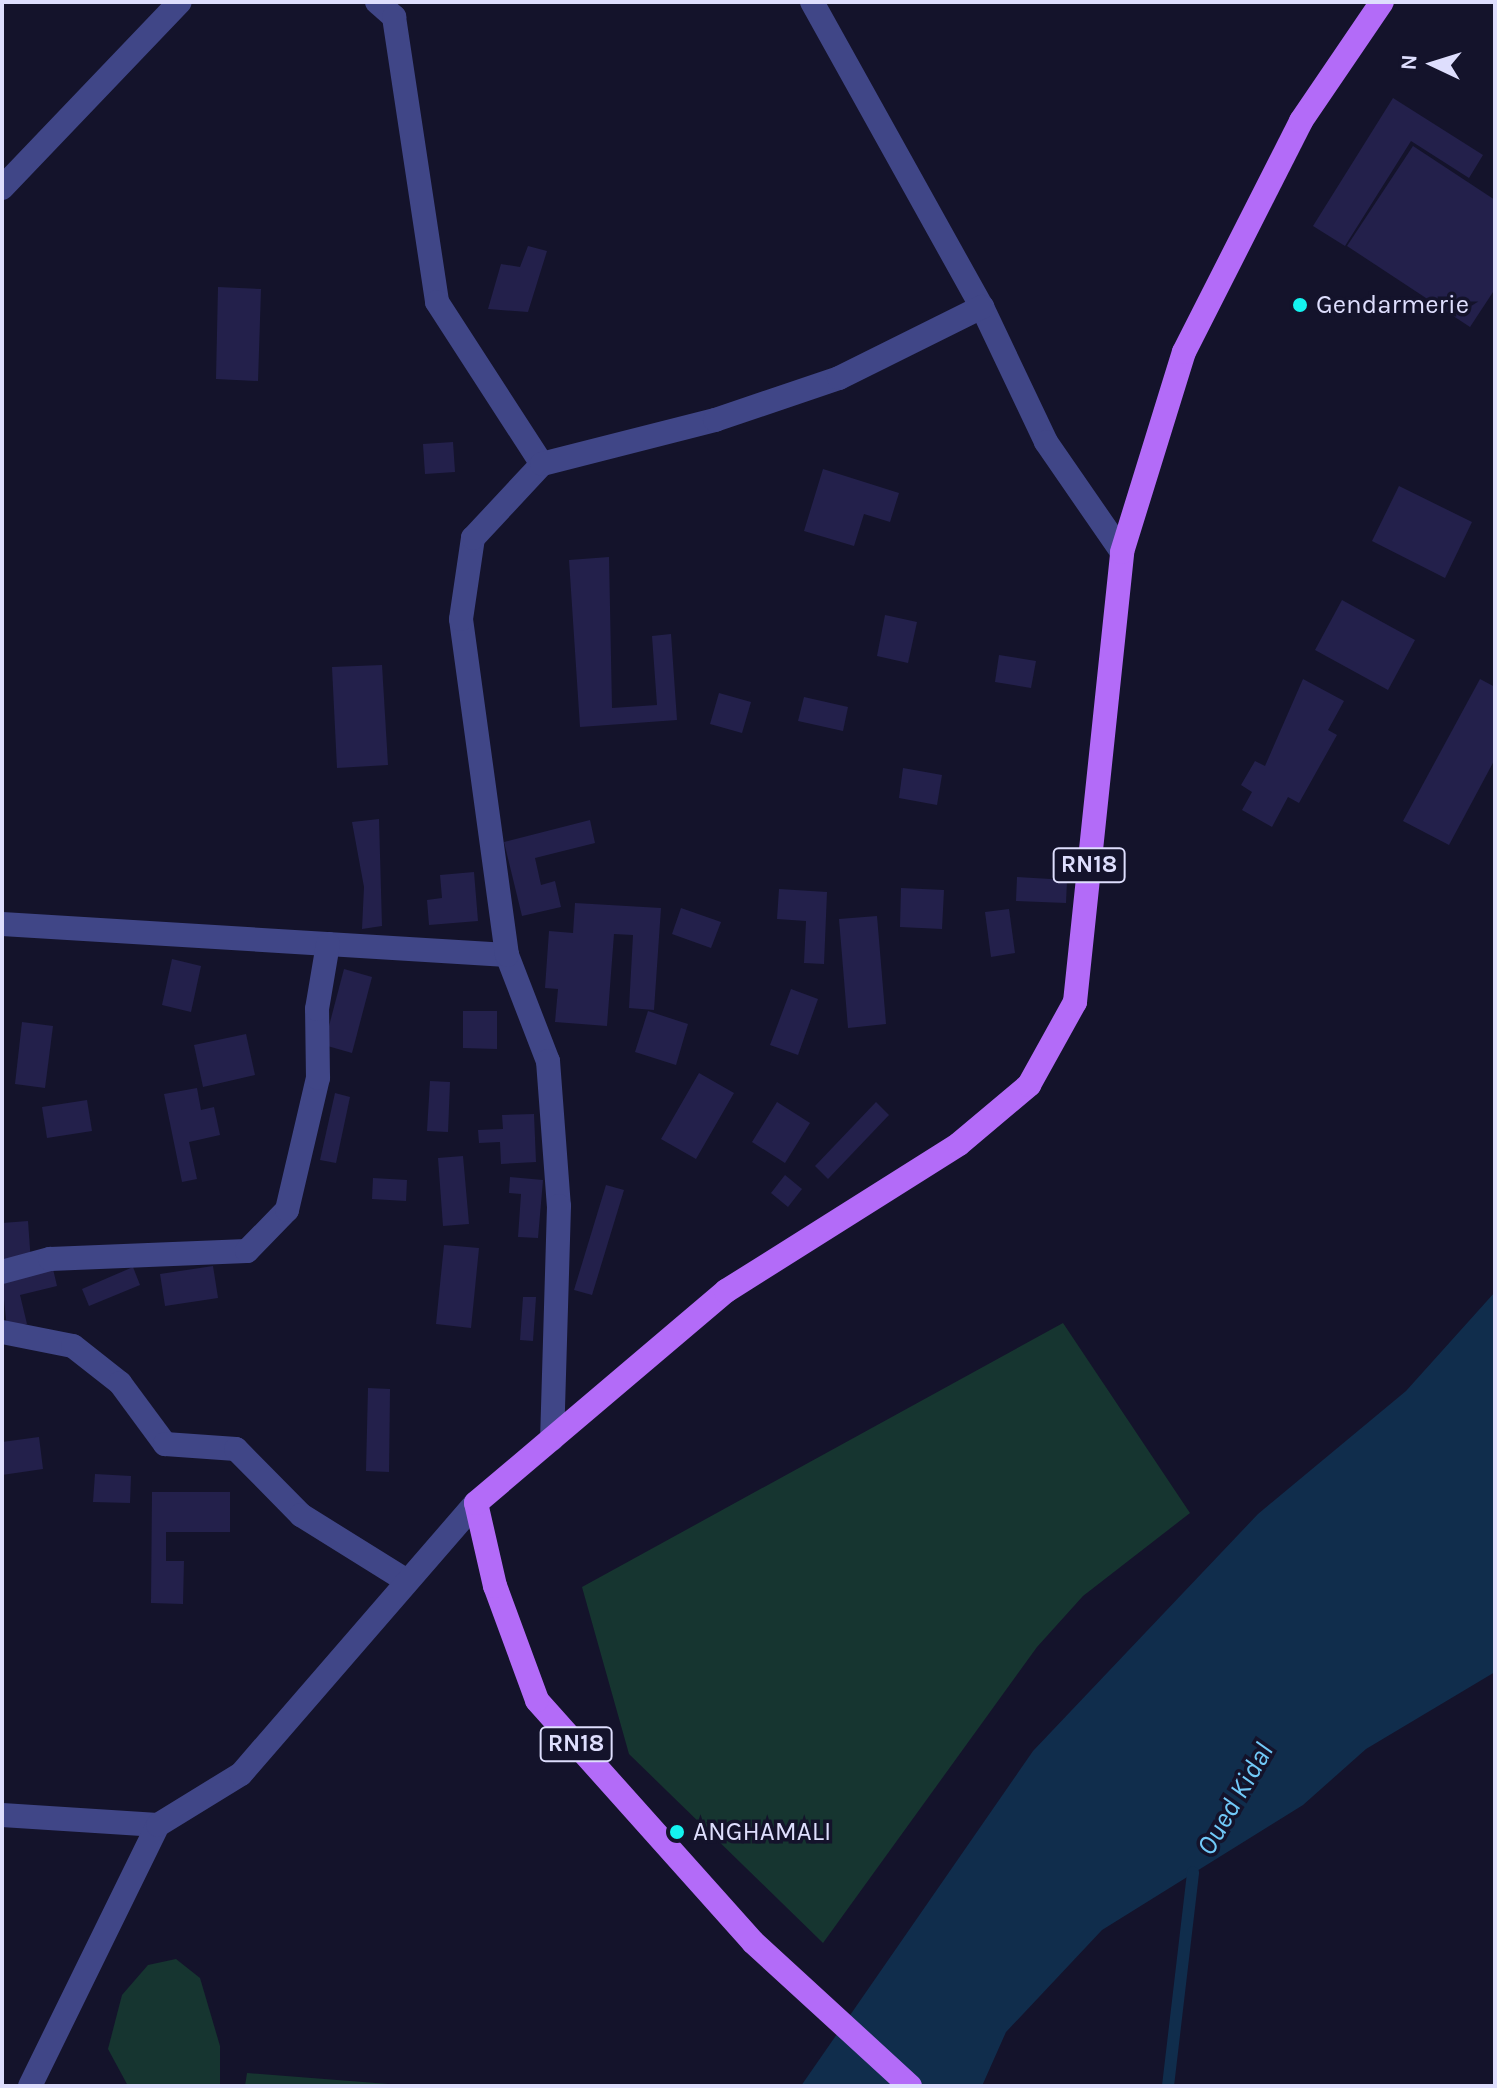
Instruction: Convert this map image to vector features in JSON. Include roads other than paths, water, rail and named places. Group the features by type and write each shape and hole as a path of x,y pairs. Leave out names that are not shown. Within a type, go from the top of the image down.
{"main road":[{"name":"RN18","path":"910,2086 753,1942 537,1700 495,1586 476,1503 726,1291 959,1144 1029,1085 1075,1002 1122,552 1184,352 1301,121 1382,2"}],"street":[{"path":"2,188 180,2"},
{"path":"377,2 394,17 437,302 542,464"},
{"path":"812,2 982,307 1046,442 1122,552"},
{"path":"552,1439 559,1206 548,1061 507,955 461,619 473,538 542,464 715,420 839,378 982,307"},
{"path":"2,924 507,955"},
{"path":"2,1272 50,1259 247,1251 287,1210 307,1138 328,944"},
{"path":"2,1332 73,1346 120,1383 165,1444 236,1449 301,1515 404,1579"},
{"path":"30,2086 158,1825 241,1774 404,1579 476,1503"},
{"path":"2,1815 158,1825"}],"water":[{"name":"Oued Kidal","path":"1495,1292 1495,1672 1366,1749 1303,1805 1102,1930 1006,2032 982,2086 801,2086 1033,1751 1258,1514 1406,1391"}],"waterway":[{"path":"1168,2086 1193,1872"}],"place":[{"name":"Gendarmerie","path":"1300,305"},
{"name":"ANGHAMALI","path":"677,1832"}]}
